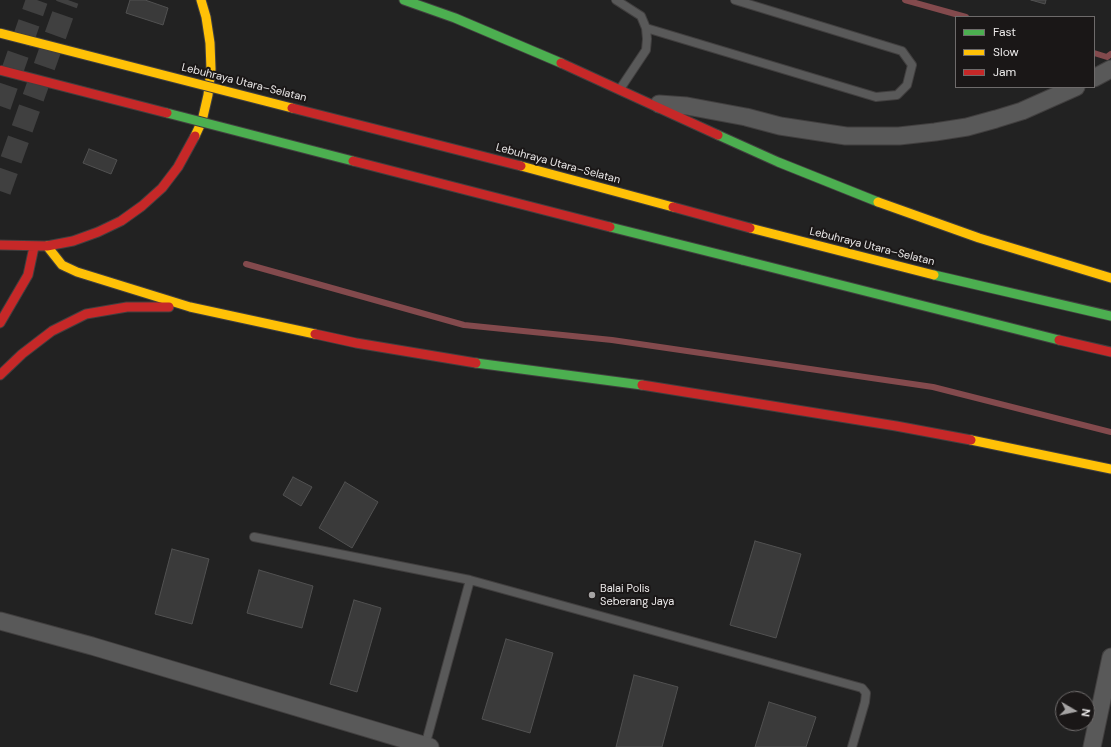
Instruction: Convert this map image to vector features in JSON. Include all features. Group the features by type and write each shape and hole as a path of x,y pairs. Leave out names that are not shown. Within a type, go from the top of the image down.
{"highway":[{"path":"0,245 34,247 73,241 98,232 121,221 142,206 162,188 178,167 191,145 202,121 208,95 211,69 210,43 206,17 201,0"},
{"path":"404,0 455,18 620,89 649,104 778,162 904,212 980,238 1111,278"},
{"path":"443,4 455,18"},
{"name":"Lebuhraya Utara–Selatan","path":"0,33 591,184 750,228 924,273 1111,316"},
{"path":"0,70 1036,335 1111,352"},
{"path":"47,246 62,265 77,272 190,306 356,344 452,360 623,382 889,425 1004,446 1111,469"},
{"path":"0,323 28,274 34,247"},
{"path":"0,375 22,354 52,331 86,314 127,307 190,306"}],"street":[{"path":"1095,77 1111,69"},
{"path":"649,104 687,106 746,117 780,126 846,136 899,136 935,132 996,119 1022,111 1074,88"},
{"path":"0,621 92,646 428,746"},
{"path":"1092,747 1111,657"}],"lane":[{"path":"616,0 641,16 646,28 646,50 620,89"},
{"path":"646,28 876,97 897,94 907,86 912,65 902,51 735,0"},
{"path":"254,537 470,580 862,688 866,692 865,702 852,747"},
{"path":"428,746 470,580"}],"building":[{"path":"130,0 145,0 168,8 163,25 126,13"},
{"path":"1031,0 1046,0 1045,4"},
{"path":"89,149 117,160 111,174 83,163"},
{"path":"293,477 312,487 301,506 283,495"},
{"path":"345,482 378,502 352,548 319,528"},
{"path":"755,541 801,554 776,638 730,625"},
{"path":"172,549 209,559 192,624 155,614"},
{"path":"259,570 313,586 302,628 247,613"},
{"path":"354,600 381,608 357,692 330,684"},
{"path":"506,639 553,653 530,733 482,719"},
{"path":"634,675 678,687 662,747 616,747"},
{"path":"769,702 816,717 806,747 755,747"}],"waterway":[{"path":"905,0 962,16"},
{"path":"1095,53 1107,57 1111,54"},
{"path":"246,264 464,325 612,340 933,387 1111,432"}],"tunnel":[{"path":"0,106 37,0"},
{"path":"0,191 68,0"}],"traffic: fast":[{"path":"404,0 455,18 561,63"},
{"path":"167,113 353,161"},
{"path":"718,135 778,162 878,202"},
{"path":"610,227 742,260"},
{"path":"742,260 1059,340"},
{"path":"934,275 1111,316"},
{"path":"476,363 642,385"}],"traffic: slow":[{"path":"195,136 202,121 208,95 211,69 210,43 206,17 201,0"},
{"path":"0,33 292,108"},
{"path":"521,166 673,207"},
{"path":"878,202 979,238 1111,278"},
{"path":"750,228 934,275"},
{"path":"47,246 62,265 77,272 190,307 315,334"},
{"path":"971,440 1111,469"}],"traffic: jam":[{"path":"561,63 718,135"},
{"path":"0,70 167,113"},
{"path":"292,108 521,166"},
{"path":"0,245 47,246 73,241 98,232 121,221 142,206 162,188 178,167 195,136"},
{"path":"353,161 610,227"},
{"path":"673,207 750,228"},
{"path":"0,323 28,275 34,247"},
{"path":"0,375 22,354 52,331 86,314 127,307 169,307"},
{"path":"315,334 356,343 476,363"},
{"path":"1059,340 1111,352"},
{"path":"642,385 896,426 971,440"}],"place":[{"name":"Balai Polis Seberang Jaya","path":"592,595"}]}
